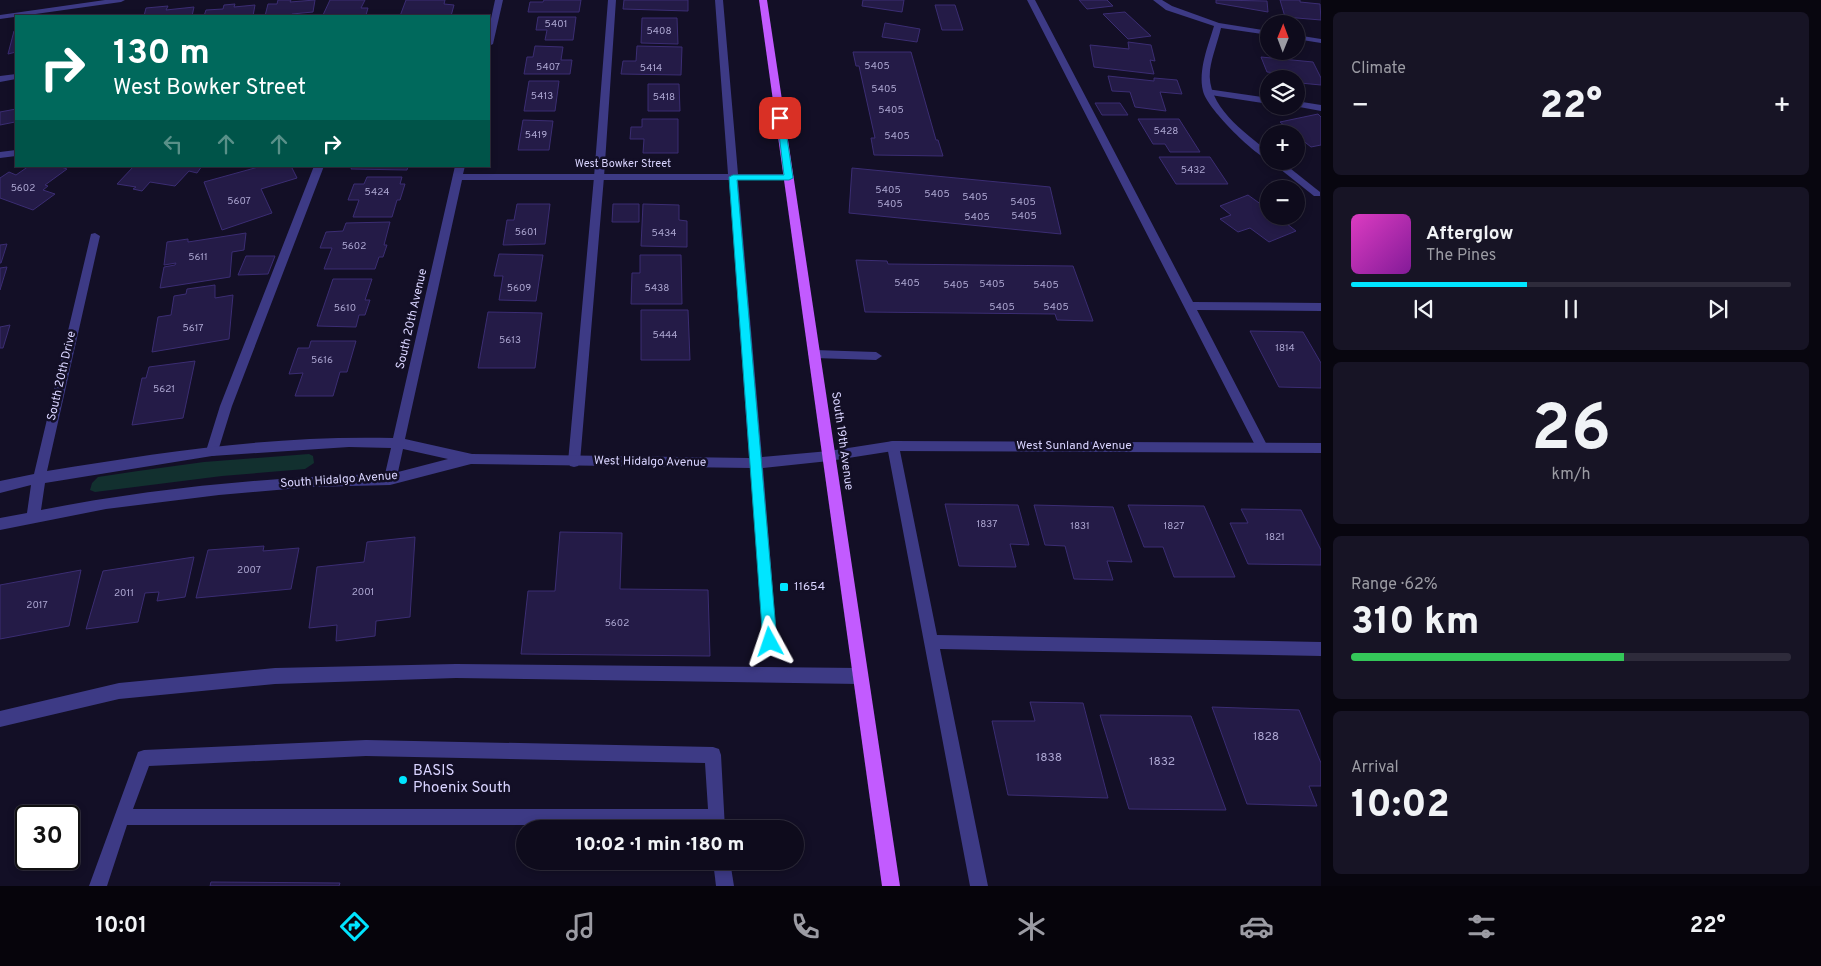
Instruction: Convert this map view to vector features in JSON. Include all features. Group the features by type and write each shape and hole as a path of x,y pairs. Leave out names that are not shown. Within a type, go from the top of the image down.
{"main road":[{"name":"South 19th Avenue","path":"763,0 859,676 891,886"}],"street":[{"path":"0,17 121,0"},
{"path":"490,35 499,0"},
{"path":"574,462 599,177 612,0"},
{"path":"718,0 770,642"},
{"path":"1031,0 1262,447"},
{"path":"1157,0 1169,8 1218,26 1260,32"},
{"path":"1218,26 1206,70 1207,92 1234,129 1260,149"},
{"path":"1305,38 1321,41"},
{"path":"0,79 15,77"},
{"path":"1207,92 1260,100"},
{"path":"1305,105 1321,108"},
{"path":"0,155 15,153"},
{"path":"212,451 226,406 319,167"},
{"path":"1286,170 1317,194"},
{"name":"West Bowker Street","path":"459,171 599,177 789,178"},
{"name":"South 20th Avenue","path":"390,479 459,171"},
{"name":"South 20th Drive","path":"33,516 39,478 94,236"},
{"path":"1189,306 1321,307"},
{"path":"814,354 876,356"},
{"path":"0,487 39,478 212,451 269,446 349,442 398,443 472,459"},
{"path":"893,446 979,886"},
{"name":"West Sunland Avenue","path":"829,456 893,446 1321,448"},
{"name":"West Hidalgo Avenue","path":"472,459 574,462 756,463 829,456"},
{"name":"South Hidalgo Avenue","path":"0,524 106,503 219,489 310,481 390,479 472,459"},
{"path":"931,642 1321,649"},
{"path":"0,719 119,691 276,676 456,671 859,676"},
{"path":"98,886 144,758 366,748 713,755 716,820"},
{"path":"122,818 516,821"},
{"path":"722,870 724,886"}],"green space":[{"path":"309,454 313,456 314,463 305,469 222,476 95,492 90,490 92,483 98,477 204,462"}],"building":[{"path":"278,0 291,0 290,2 315,0 313,12 292,15 265,15 268,4 277,4"},
{"path":"330,0 365,0 361,8 368,8 366,15 323,15"},
{"path":"406,0 445,0 444,4 454,5 451,15 400,15"},
{"path":"544,0 581,0 579,12 528,12 530,2 543,2"},
{"path":"624,0 688,0 688,11 623,9"},
{"path":"863,0 904,0 902,12 862,6"},
{"path":"1079,0 1107,0 1113,6 1087,9"},
{"path":"1216,0 1267,1 1268,12 1216,3"},
{"path":"1280,0 1300,0 1300,2 1320,4 1321,20 1305,19 1305,15 1284,15"},
{"path":"235,4 234,7 255,5 253,15 204,15 206,10 223,9 224,5"},
{"path":"935,5 955,5 963,30 942,30"},
{"path":"168,6 166,10 194,7 192,15 144,15 146,8"},
{"path":"1125,12 1151,36 1128,39 1103,14"},
{"path":"538,17 576,17 573,40 545,40 547,30 536,30"},
{"path":"642,18 677,18 678,44 641,43"},
{"path":"885,23 920,29 917,42 882,37"},
{"path":"14,31 15,31 15,52 8,54"},
{"path":"1128,42 1151,45 1155,61 1150,60 1154,74 1094,67 1090,45 1129,49"},
{"path":"535,46 563,47 561,60 572,60 570,74 524,74 527,57 533,57"},
{"path":"637,46 682,47 681,75 621,74 623,61 636,61"},
{"path":"853,52 911,52 936,140 938,140 943,156 874,155 871,138 875,138 859,66 856,66"},
{"path":"1262,60 1313,62 1321,78 1321,85 1305,83 1305,70 1266,70"},
{"path":"1108,76 1154,81 1154,78 1177,80 1182,94 1160,92 1166,111 1135,107 1130,92 1112,91"},
{"path":"529,81 559,81 555,111 524,111"},
{"path":"648,84 679,84 680,111 648,111"},
{"path":"1095,103 1120,103 1128,115 1102,115"},
{"path":"15,109 15,122 0,125 0,112"},
{"path":"1318,114 1321,117 1321,145 1311,147 1305,142 1305,125 1284,125 1280,122"},
{"path":"642,119 678,119 678,153 643,153 644,139 630,139 631,127 642,127"},
{"path":"1138,119 1179,119 1200,152 1170,152 1165,144 1153,144"},
{"path":"523,120 553,121 549,150 518,150"},
{"path":"1159,157 1210,157 1228,184 1176,184"},
{"path":"28,167 61,167 67,169 45,185 48,186 43,190 55,194 33,210 0,198 0,178 9,172 16,175"},
{"path":"133,167 201,167 197,173 189,171 175,186 150,182 142,191 133,189 136,187 117,184"},
{"path":"258,167 292,167 297,178 261,189 272,213 222,230 204,182"},
{"path":"352,167 408,167 407,170 351,169"},
{"path":"852,168 1050,187 1061,234 849,213"},
{"path":"367,177 402,177 400,184 405,184 400,200 397,200 392,217 353,217 359,200 348,200 354,184 364,184"},
{"path":"1248,195 1260,204 1260,225 1288,225 1296,231 1269,242 1250,228 1238,232 1220,219 1231,215 1220,206"},
{"path":"517,204 550,204 545,244 503,245 507,220 514,220"},
{"path":"613,204 639,204 639,222 612,222"},
{"path":"643,204 679,205 679,220 687,221 687,247 641,246"},
{"path":"390,222 384,245 387,245 383,257 379,257 375,269 324,269 332,248 320,248 326,232 343,231 346,223"},
{"path":"246,233 244,250 232,252 230,277 160,288 164,267 175,265 176,263 164,265 167,242 188,239 188,242"},
{"path":"7,244 1,263 0,263 0,245"},
{"path":"499,254 543,255 536,301 499,300 503,276 494,276"},
{"path":"640,255 681,255 682,304 631,304 632,273 640,273"},
{"path":"246,256 275,256 268,274 238,275"},
{"path":"856,260 887,261 888,264 1073,266 1093,321 1057,320 1055,314 865,312"},
{"path":"7,267 0,290 0,268"},
{"path":"333,279 372,279 365,300 370,300 365,315 359,315 356,327 317,326"},
{"path":"215,285 215,298 233,295 229,339 152,352 158,317 171,315 174,296 186,294 187,289"},
{"path":"641,310 688,310 690,360 641,360"},
{"path":"488,312 542,313 535,368 478,368"},
{"path":"10,325 3,348 0,348 0,327"},
{"path":"1250,331 1303,332 1321,363 1321,388 1279,387"},
{"path":"311,341 356,341 347,372 340,372 333,396 295,396 303,373 289,374 298,348 309,348"},
{"path":"195,361 183,418 132,425 142,378 146,378 149,367"},
{"path":"945,504 1018,505 1029,545 1010,544 1016,567 959,566"},
{"path":"1034,505 1113,507 1132,562 1107,561 1113,580 1074,579 1065,546 1045,545"},
{"path":"1128,505 1204,506 1235,577 1174,577 1163,547 1144,547"},
{"path":"1241,509 1301,510 1321,550 1321,565 1248,564 1230,523 1248,523"},
{"path":"560,532 622,533 620,589 708,590 710,656 521,654 528,591 555,591"},
{"path":"415,537 410,617 376,621 375,636 336,641 337,625 309,628 317,567 364,562 367,542"},
{"path":"264,546 263,551 299,548 291,589 196,598 208,550"},
{"path":"194,557 185,597 157,601 159,592 145,593 138,622 86,629 103,571"},
{"path":"81,570 69,626 0,639 0,585"},
{"path":"1030,702 1083,703 1108,798 1008,795 992,721 1035,721"},
{"path":"1212,707 1299,710 1321,763 1321,786 1309,786 1317,806 1247,804"},
{"path":"1100,715 1191,716 1226,810 1129,809"},
{"path":"211,882 340,883 339,886 210,886"}],"place":[{"name":"11654","path":"784,587"},
{"name":"BASIS Phoenix South","path":"403,780"}],"route":[{"path":"770,642 733,177 789,178 780,118"}]}
